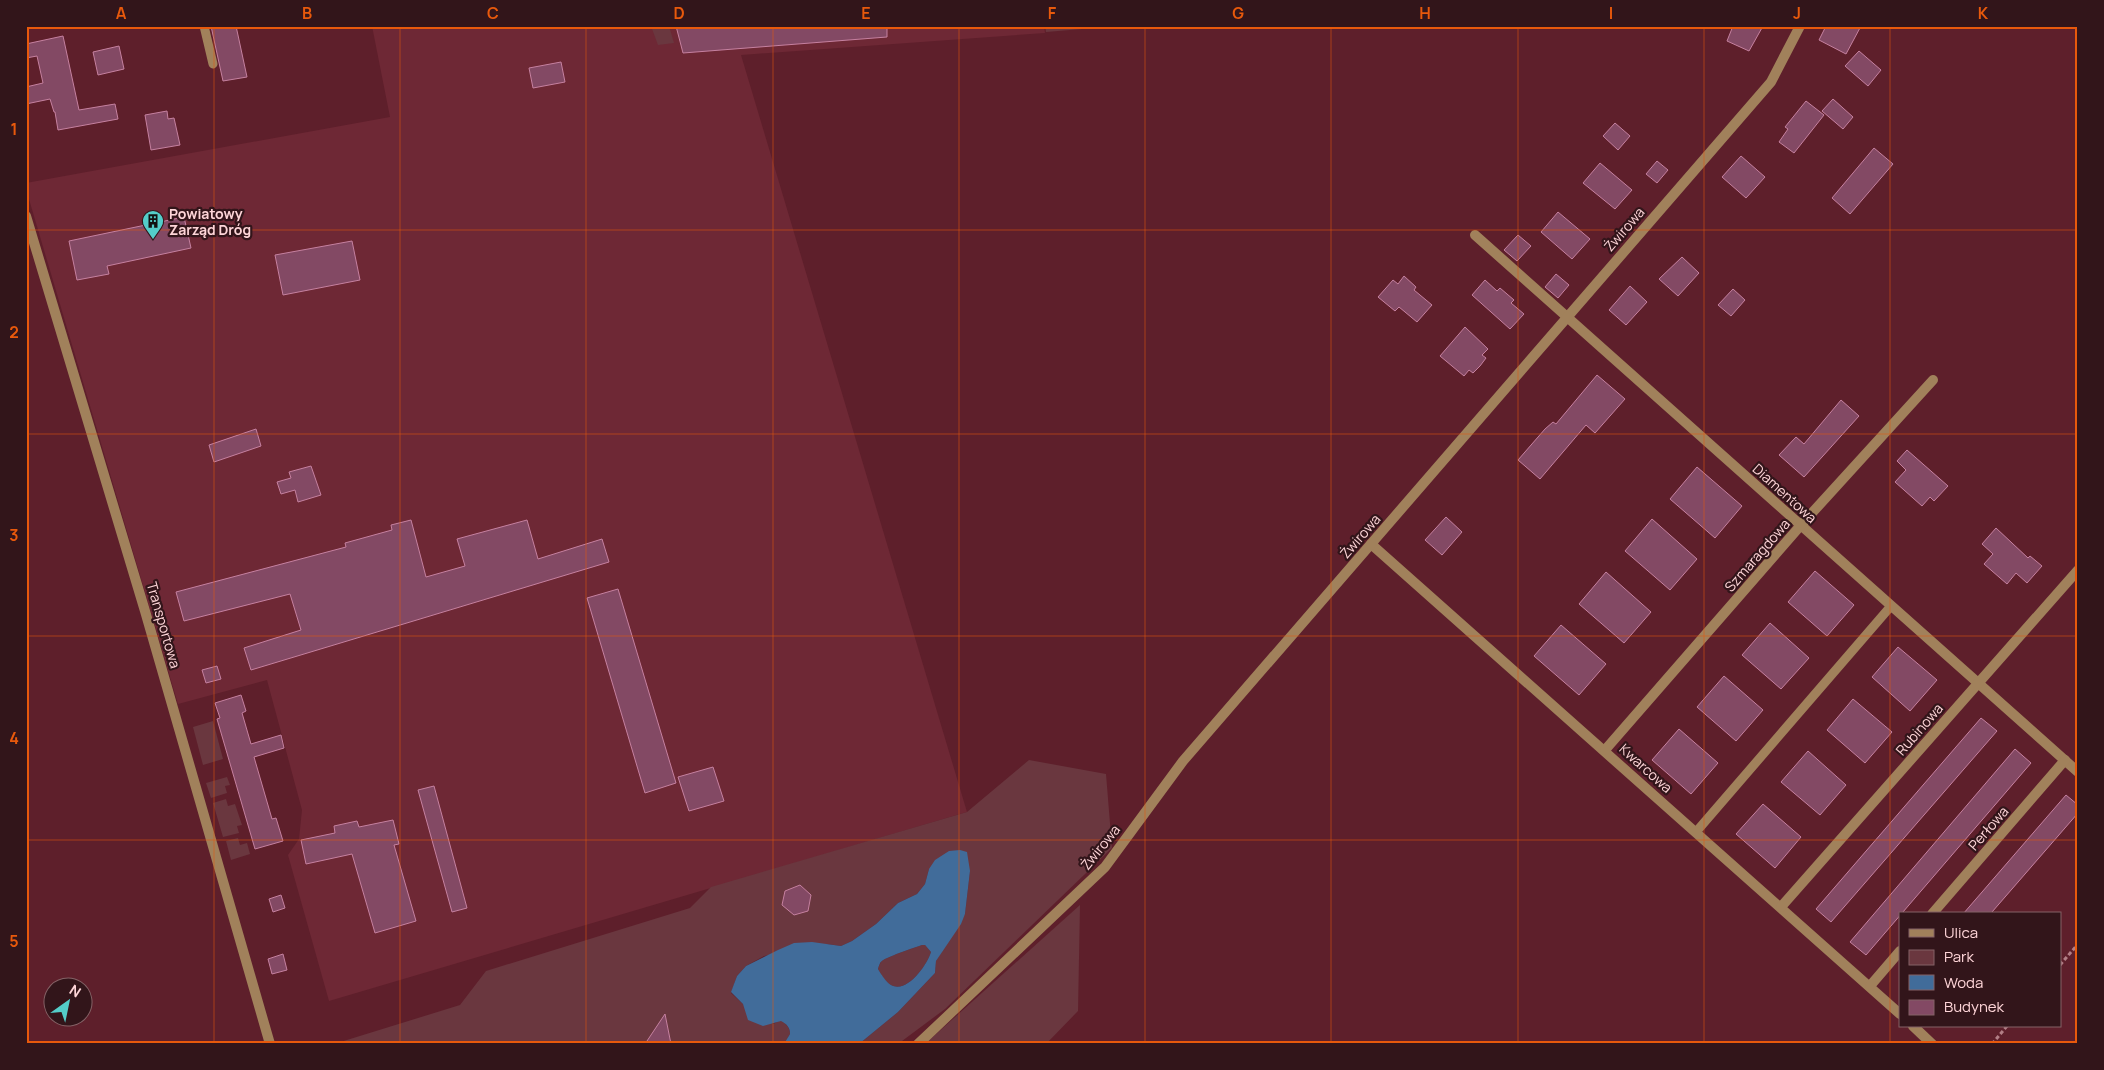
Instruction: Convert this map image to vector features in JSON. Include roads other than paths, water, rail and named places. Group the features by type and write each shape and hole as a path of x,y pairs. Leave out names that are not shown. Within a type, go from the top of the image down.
{"street":[{"name":"Żwirowa","path":"918,1044 1105,867 1183,761 1566,316 1771,82 1800,26"},
{"name":"Transportowa","path":"26,216 148,620 270,1044"},
{"name":"Diamentowa","path":"1475,235 2078,772"},
{"name":"Szmaragdowa","path":"1605,750 1801,525 1933,380"},
{"name":"Kwarcowa","path":"1371,544 1899,1013"},
{"name":"Rubinowa","path":"1781,907 2078,570"},
{"name":"Perłowa","path":"1934,912 2065,760"},
{"path":"1870,986 1899,952"},
{"path":"1915,1028 1932,1044"}],"lane":[{"path":"204,26 213,64"},
{"path":"1696,832 1891,606"}],"water":[{"path":"960,850 967,852 970,871 965,914 961,924 936,961 935,973 898,1012 859,1044 779,1044 785,1042 790,1034 789,1028 785,1023 781,1021 763,1026 748,1020 743,1004 731,992 737,976 746,966 794,943 812,942 841,946 852,941 876,924 898,903 917,894 925,884 929,869 935,860 949,851","holes":["925,945 931,952 916,977 910,982 897,987 887,982 878,969 883,960"]}],"place":[{"name":"Powiatowy Zarząd Dróg","path":"153,240"}]}
